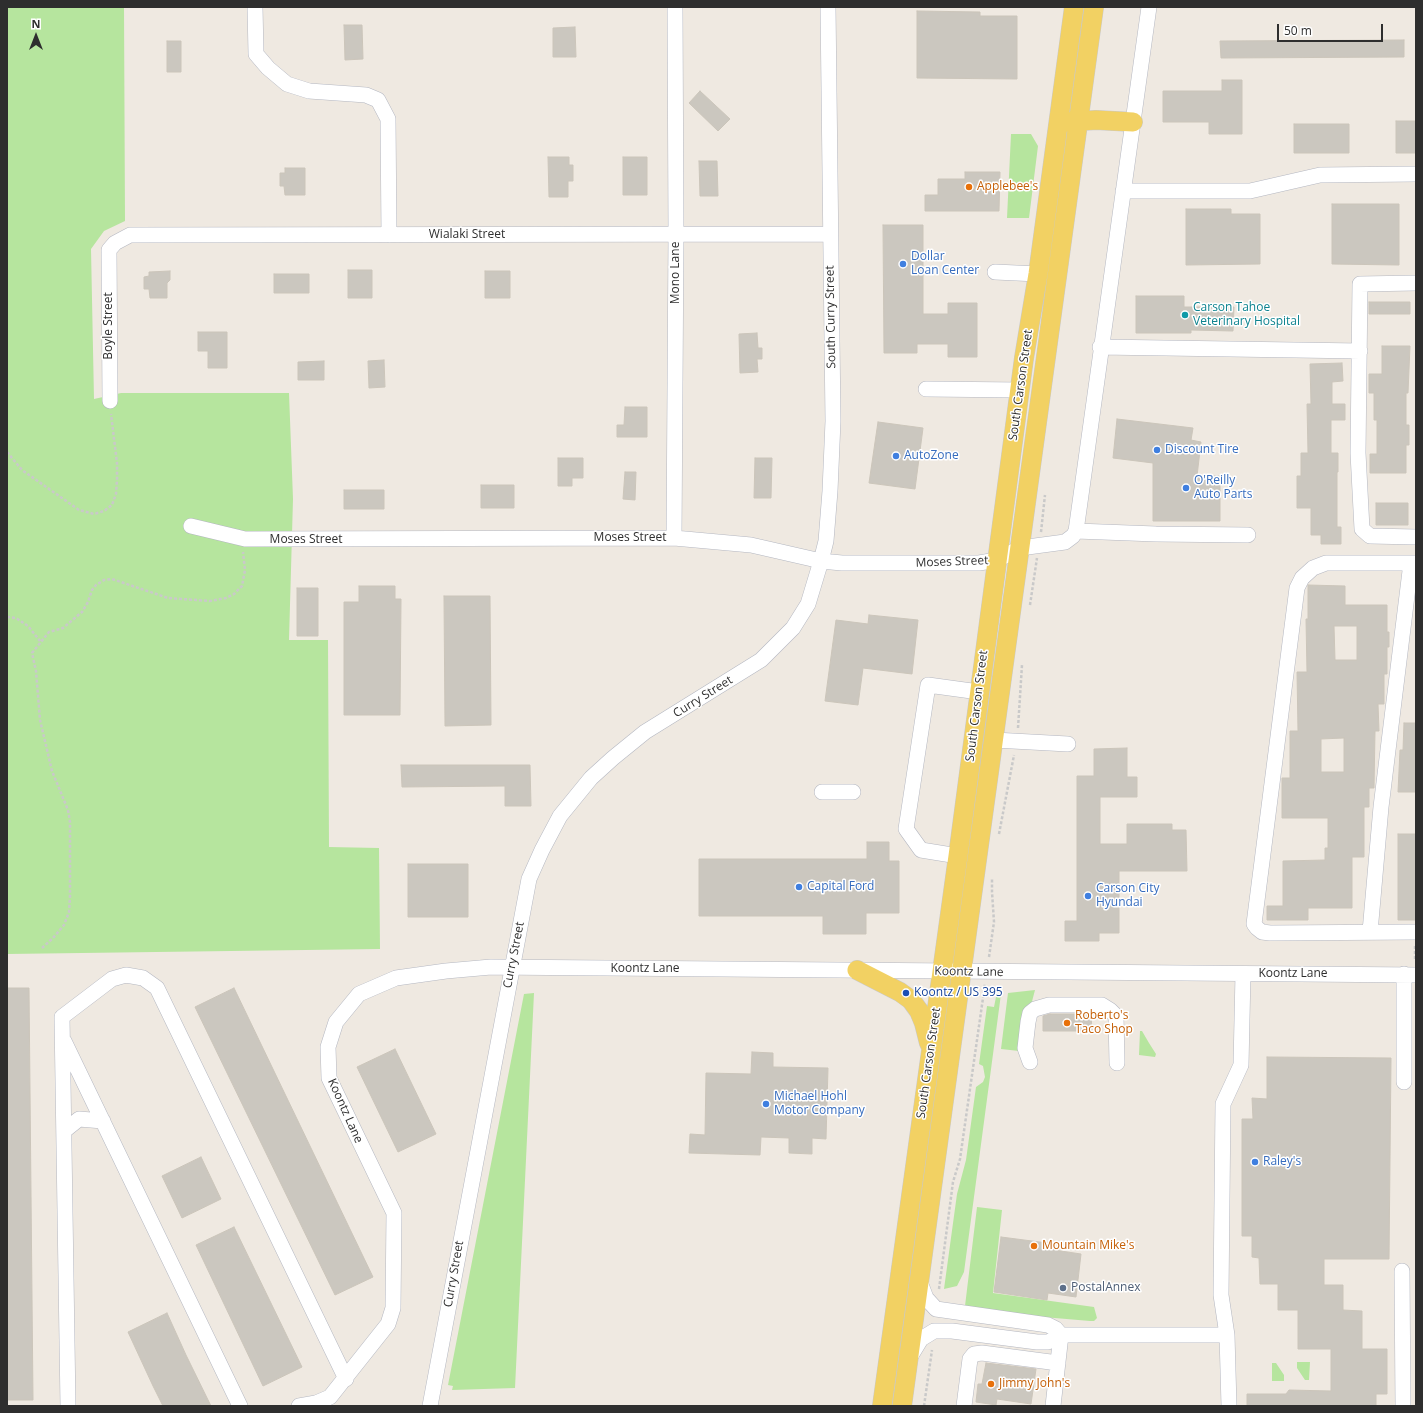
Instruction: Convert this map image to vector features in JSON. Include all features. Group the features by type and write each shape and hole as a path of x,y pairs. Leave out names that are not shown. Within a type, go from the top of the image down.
{"main road":[{"name":"South Carson Street","path":"882,1406 958,856 1020,390 1038,274 1074,7"},
{"name":"South Carson Street","path":"902,1406 963,971 1094,7"},
{"path":"1059,123 1103,120 1133,122"},
{"path":"857,970 900,992 911,1000 919,1011 924,1022 931,1051"}],"street":[{"path":"255,7 256,54 268,68 288,84 309,91 366,95 378,100 388,119 389,235"},
{"name":"Mono Lane","path":"674,538 676,235 675,7"},
{"name":"South Curry Street","path":"797,620 808,604 822,561 826,541 829,506 833,421 830,234 831,88 828,7"},
{"path":"1149,7 1100,348 1076,531 1248,535"},
{"path":"1123,190 1250,192 1320,175 1416,174"},
{"name":"Wialaki Street","path":"109,250 123,238 137,234 830,234"},
{"name":"Boyle Street","path":"109,250 110,401"},
{"path":"995,272 1038,274"},
{"path":"1416,283 1360,284 1358,453 1362,530 1370,536 1416,537"},
{"path":"1100,348 1360,351"},
{"path":"926,389 1020,390"},
{"name":"Moses Street","path":"191,526 245,539 674,538 751,545 822,561 973,564 997,560 1020,548 1040,544 1065,542 1073,536 1076,531"},
{"path":"1370,932 1381,808 1414,563 1326,563 1313,568 1302,578 1297,588 1254,919 1257,928 1262,932 1270,933 1416,932"},
{"name":"Curry Street","path":"430,1406 529,879 560,816 591,778 645,732 761,660 793,628 797,620"},
{"path":"958,856 921,850 906,829 928,685 979,692"},
{"path":"994,740 1068,744"},
{"path":"822,792 853,792"},
{"name":"Koontz Lane","path":"299,1406 316,1403 330,1397 346,1379 388,1324 392,1308 395,1232 394,1212 329,1078 328,1047 336,1022 359,994 396,978 446,971 512,967 942,972 1410,974"},
{"path":"1229,1406 1227,1335 1221,1295 1223,1104 1241,1065 1243,974"},
{"path":"1404,1082 1410,974"},
{"path":"68,1406 62,1017 112,979 126,975 143,978 157,988 346,1379"},
{"path":"1030,1062 1025,1048 1030,1013 1035,1009 1050,1005 1102,1005 1116,1016 1117,1063"},
{"path":"62,1037 240,1406"},
{"path":"64,1131 79,1119 103,1121"},
{"path":"1402,1271 1403,1406"},
{"path":"920,1282 926,1298 936,1309 1048,1325 1056,1329 1061,1335 1053,1406"},
{"path":"910,1357 921,1339 934,1331 952,1330 1037,1342 1048,1342 1061,1335 1227,1335"},
{"path":"964,1406 970,1359 974,1354 982,1353 1058,1363"}],"path":[{"path":"7,452 22,470 79,510 94,514 104,511 112,505 116,494 117,480 117,463 110,401"},
{"path":"1029,611 1040,544 1046,488"},
{"path":"42,948 60,929 69,912 71,866 70,822 68,810 52,771 40,720 36,671 32,653 40,641 49,632 63,628 82,612 96,585 104,580 112,580 168,598 210,601 226,598 234,594 242,586 245,570 243,547 245,539"},
{"path":"7,617 16,618 28,626 40,641"},
{"path":"998,838 1016,742 1022,663"},
{"path":"936,1309 953,1182 960,1159 994,922 992,876"},
{"path":"924,1406 934,1331"}],"green space":[{"path":"7,7 124,7 125,221 104,231 91,249 94,399 121,393 289,393 293,499 289,640 328,640 329,847 379,848 380,949 7,954"},
{"path":"1011,134 1031,134 1038,146 1029,218 1007,218"},
{"path":"1035,990 1019,1051 1001,1049 1008,993"},
{"path":"534,993 515,1388 452,1390 453,1386 448,1385 524,994"},
{"path":"1001,994 964,1272 957,1286 944,1289 957,1194 966,1160 976,1087 983,1082 985,1077 983,1066 979,1064 987,1006 994,1007 996,997"},
{"path":"1140,1031 1142,1031 1156,1054 1155,1057 1139,1055"},
{"path":"977,1207 1002,1210 993,1293 1094,1307 1097,1318 1094,1321 1090,1321 1043,1317 965,1306"},
{"path":"1297,1362 1310,1362 1309,1380 1305,1380 1297,1368"},
{"path":"1272,1363 1276,1363 1284,1375 1284,1381 1272,1381"}],"building":[{"path":"917,11 980,12 980,16 1017,16 1017,79 917,78"},
{"path":"344,25 362,25 363,59 345,60"},
{"path":"575,27 576,57 553,57 553,28"},
{"path":"1404,40 1404,57 1221,58 1220,41"},
{"path":"167,41 181,41 181,72 167,72"},
{"path":"1222,80 1242,80 1242,134 1209,134 1209,122 1163,122 1163,91 1222,91"},
{"path":"700,91 730,119 718,131 689,103"},
{"path":"1396,121 1416,121 1416,153 1396,153"},
{"path":"1294,124 1349,124 1349,153 1294,153"},
{"path":"548,157 569,157 569,165 573,165 573,181 568,181 568,197 549,197"},
{"path":"623,157 647,157 647,195 623,195"},
{"path":"699,161 717,161 718,196 700,196"},
{"path":"285,168 305,168 305,195 285,195 284,186 280,186 280,173 285,173"},
{"name":"Applebee's","path":"965,172 1000,172 999,211 925,211 925,195 938,195 938,179 965,179"},
{"path":"1332,204 1399,204 1399,265 1332,264"},
{"path":"1186,209 1231,209 1231,214 1260,214 1260,264 1186,265"},
{"name":"Dollar Loan Center","path":"883,225 923,225 923,314 948,314 948,303 977,303 977,357 948,357 948,344 917,344 917,353 884,353"},
{"path":"348,270 372,270 372,298 348,298"},
{"path":"170,271 170,280 167,283 167,298 150,298 149,289 144,289 144,277 149,276 149,272"},
{"path":"485,271 510,271 510,298 485,298"},
{"path":"274,274 309,274 309,293 274,293"},
{"name":"Carson Tahoe Veterinary Hospital","path":"1136,296 1184,296 1184,307 1234,307 1233,331 1191,330 1191,333 1136,333"},
{"path":"1369,302 1410,302 1410,314 1369,314"},
{"path":"198,332 227,332 227,368 208,368 208,351 198,351"},
{"path":"757,333 758,348 762,348 762,359 757,359 758,372 740,373 739,334"},
{"path":"1382,346 1410,346 1408,393 1406,393 1406,425 1409,425 1409,445 1406,445 1406,473 1370,473 1370,454 1377,454 1377,420 1374,420 1374,393 1369,393 1369,374 1382,374"},
{"path":"384,360 385,387 369,388 368,361"},
{"path":"324,361 324,380 298,380 298,362"},
{"path":"1342,363 1343,381 1332,382 1332,404 1345,404 1345,420 1331,420 1331,453 1338,453 1337,527 1341,527 1341,544 1321,544 1321,535 1311,535 1311,508 1297,508 1297,476 1301,476 1301,453 1308,453 1307,404 1311,404 1310,364"},
{"path":"625,407 647,407 647,437 617,437 617,425 624,425"},
{"path":"1117,419 1193,428 1191,440 1201,442 1197,476 1220,476 1220,521 1153,521 1153,463 1113,458"},
{"name":"AutoZone","path":"878,422 923,428 915,489 869,483"},
{"path":"558,458 583,458 583,478 572,478 572,486 558,486"},
{"path":"755,458 772,458 771,498 754,498"},
{"path":"625,472 636,472 635,500 623,499"},
{"path":"481,485 514,485 514,508 481,508"},
{"path":"344,490 384,490 384,509 344,509"},
{"path":"1376,503 1408,503 1408,525 1376,525"},
{"path":"1308,585 1345,586 1345,605 1387,605 1387,632 1389,632 1389,647 1387,647 1387,674 1384,674 1384,704 1378,704 1379,731 1375,731 1374,788 1369,788 1369,807 1364,807 1364,857 1352,857 1352,908 1308,908 1308,920 1267,920 1267,906 1283,906 1283,861 1325,860 1325,848 1328,848 1328,818 1282,818 1282,778 1290,778 1290,731 1298,731 1297,672 1307,672 1306,619 1308,619","holes":["1334,626 1357,626 1357,660 1335,660","1344,738 1344,772 1321,772 1321,739"]},
{"path":"359,586 395,586 395,599 401,599 400,715 344,715 344,602 359,602"},
{"path":"297,588 318,588 318,636 297,636"},
{"path":"444,596 490,596 491,725 445,726"},
{"path":"869,615 918,620 912,674 863,668 858,705 825,701 836,620 868,624"},
{"path":"1404,723 1416,723 1416,792 1398,792 1400,750 1403,750"},
{"path":"1127,748 1127,777 1137,777 1137,797 1100,797 1100,844 1127,844 1127,824 1172,824 1172,830 1186,830 1187,871 1119,871 1119,933 1099,933 1099,941 1065,941 1065,921 1077,921 1077,776 1094,776 1094,749"},
{"path":"401,765 530,765 531,806 505,806 505,786 402,787"},
{"path":"1398,834 1416,834 1416,920 1398,920"},
{"name":"Capital Ford","path":"867,842 889,842 889,861 899,861 899,913 866,913 866,934 823,934 823,916 699,916 699,859 867,859"},
{"path":"408,864 468,864 468,917 408,917"},
{"path":"7,988 29,988 33,1400 7,1400"},
{"path":"234,988 373,1277 335,1295 195,1007"},
{"name":"Roberto's Taco Shop","path":"1050,1014 1091,1014 1092,1031 1043,1031 1043,1016"},
{"path":"395,1049 436,1134 398,1152 357,1067"},
{"name":"Michael Hohl Motor Company","path":"752,1052 773,1053 773,1067 828,1068 826,1139 812,1138 812,1154 789,1153 789,1138 761,1137 760,1155 689,1153 690,1134 705,1135 706,1073 751,1074"},
{"path":"1267,1057 1391,1058 1389,1259 1324,1259 1324,1285 1343,1285 1343,1310 1362,1311 1362,1349 1387,1349 1387,1394 1376,1394 1376,1406 1247,1406 1247,1394 1286,1394 1289,1390 1331,1391 1331,1349 1298,1349 1298,1310 1278,1310 1278,1284 1260,1284 1259,1258 1252,1257 1252,1236 1242,1236 1242,1119 1253,1119 1252,1098 1267,1099"},
{"path":"201,1157 221,1199 182,1218 162,1176"},
{"path":"234,1227 302,1367 263,1386 196,1245"},
{"path":"1001,1237 1055,1244 1054,1250 1081,1254 1076,1297 1048,1293 1047,1300 994,1292"},
{"path":"167,1313 211,1406 163,1406 153,1386 128,1332"},
{"path":"986,1363 1036,1369 1031,1404 997,1399 996,1405 976,1402 978,1384 982,1384"}],"place":[{"name":"Applebee's","path":"969,187"},
{"name":"Dollar Loan Center","path":"903,264"},
{"name":"Carson Tahoe Veterinary Hospital","path":"1185,315"},
{"name":"Discount Tire","path":"1157,450"},
{"name":"AutoZone","path":"896,456"},
{"name":"O'Reilly Auto Parts","path":"1186,488"},
{"name":"Capital Ford","path":"799,887"},
{"name":"Carson City Hyundai","path":"1088,896"},
{"name":"Koontz / US 395","path":"906,993"},
{"name":"Roberto's Taco Shop","path":"1067,1023"},
{"name":"Michael Hohl Motor Company","path":"766,1104"},
{"name":"Raley's","path":"1255,1162"},
{"name":"Mountain Mike's","path":"1034,1246"},
{"name":"PostalAnnex","path":"1063,1288"},
{"name":"Jimmy John's","path":"991,1384"}]}
